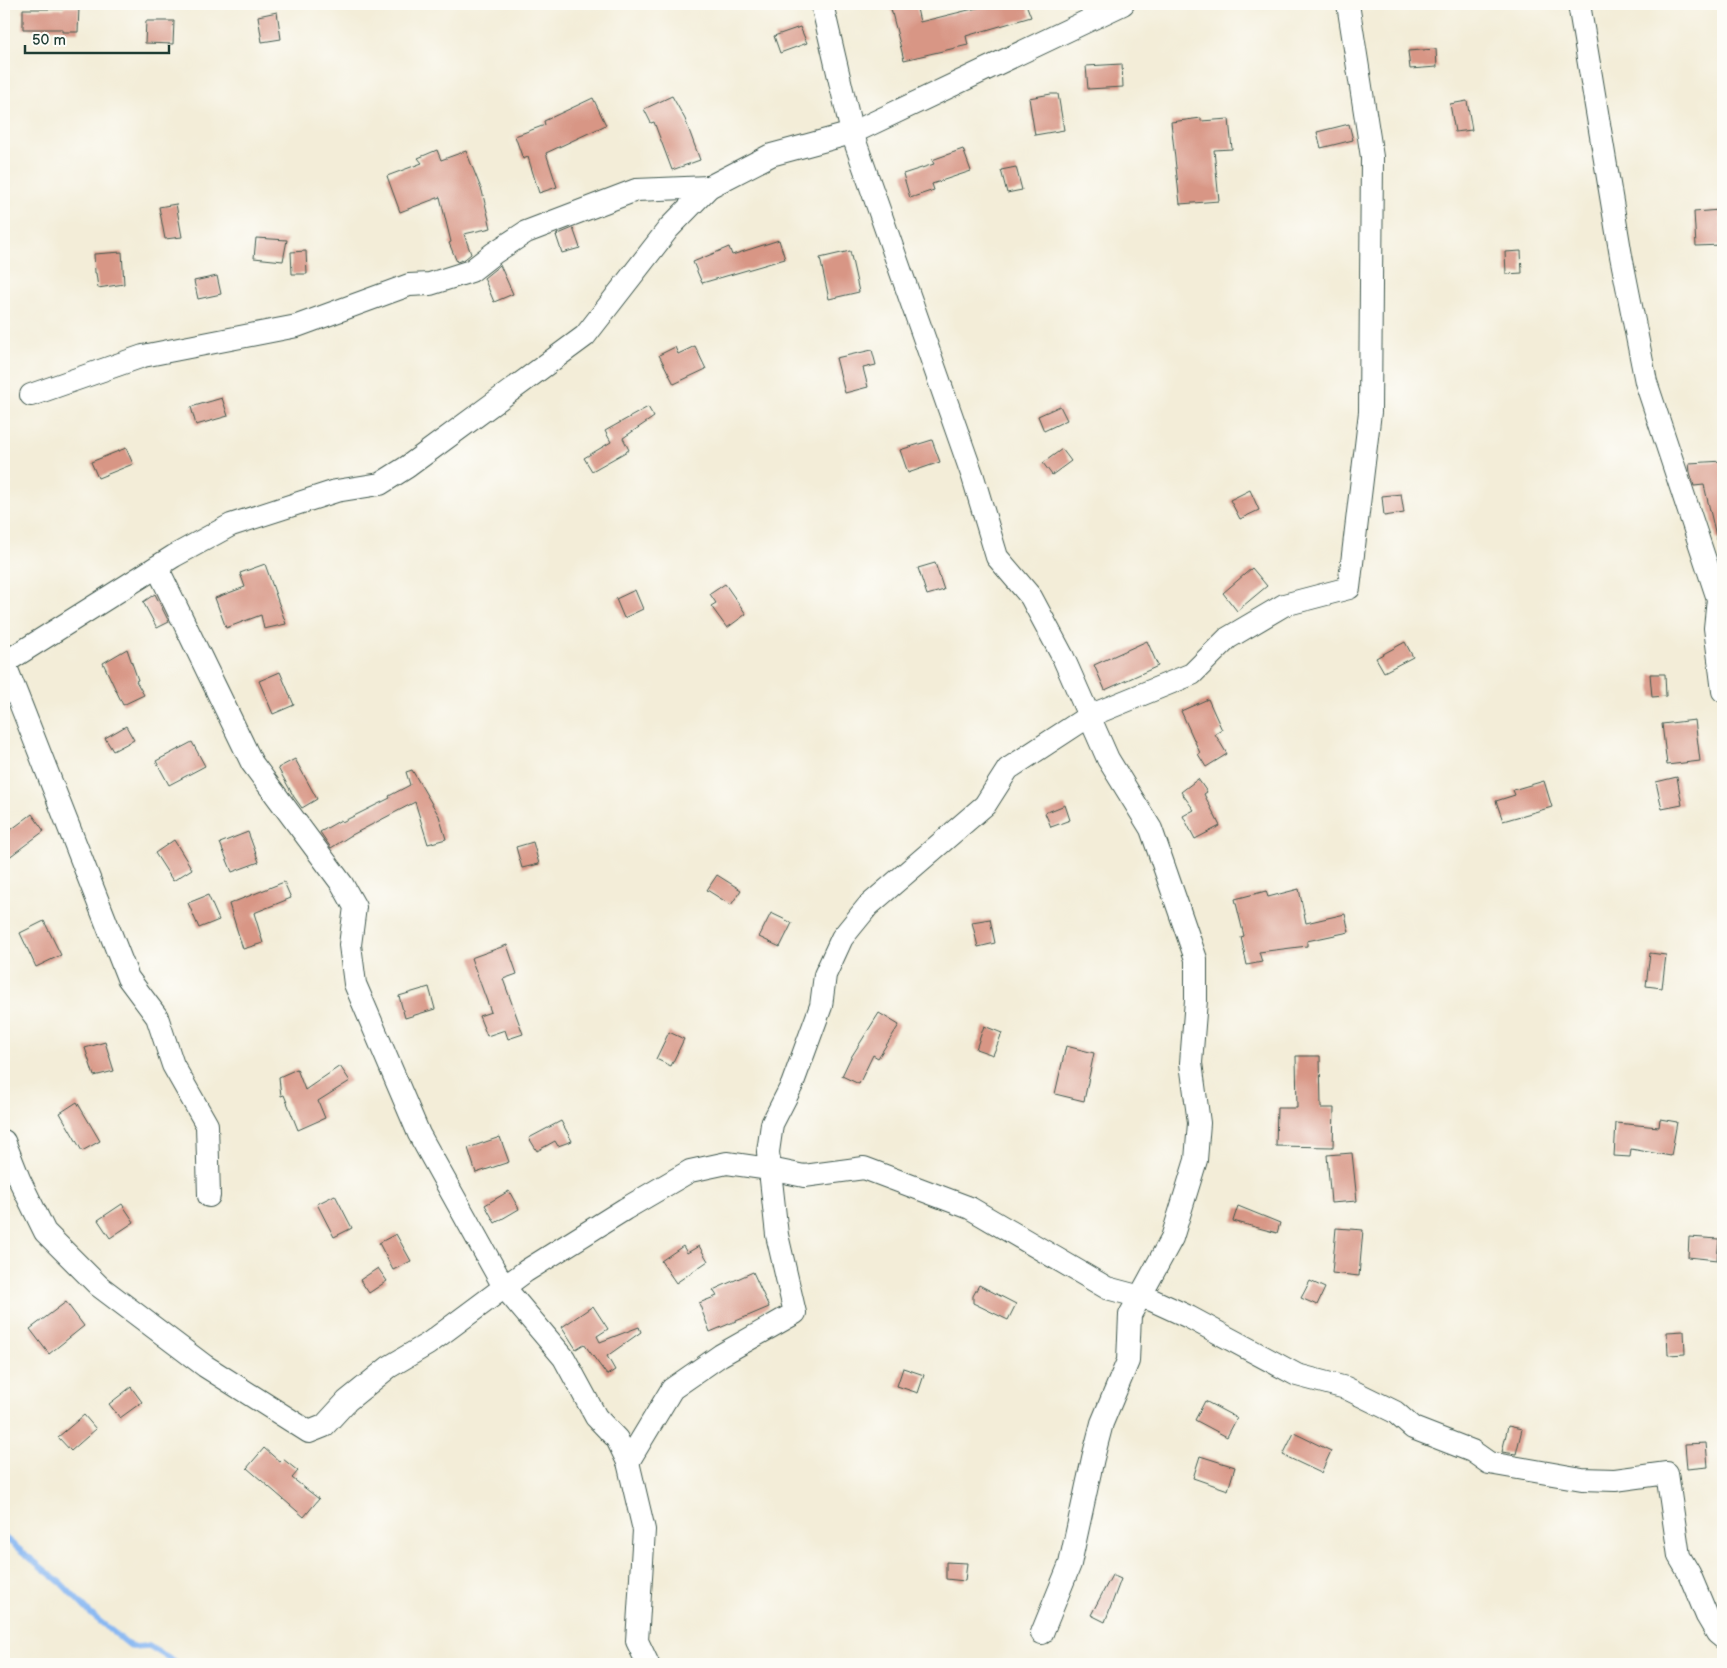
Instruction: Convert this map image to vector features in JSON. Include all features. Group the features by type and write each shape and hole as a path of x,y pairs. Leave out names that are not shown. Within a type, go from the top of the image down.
{"street":[{"path":"822,4 852,133 973,477 997,557 1031,597 1062,657 1108,759 1151,829 1196,959 1196,1000 1191,1063 1199,1123 1196,1160 1172,1238 1130,1315 1128,1361 1102,1423 1092,1458 1070,1564 1042,1633"},
{"path":"209,1196 207,1125 173,1065 157,1017 128,978 4,662 157,567 231,524 336,491 380,484 406,467 585,336 669,228 709,187 771,155 852,133 1123,4"},
{"path":"628,1462 672,1389 721,1355 795,1313 777,1235 768,1152 772,1124 792,1085 821,1006 825,975 842,938 868,906 985,805 1008,769 1089,716 1192,674 1228,638 1284,604 1349,588 1370,412 1372,157 1348,4"},
{"path":"1579,4 1621,256 1646,382 1718,598 1715,628 1723,691"},
{"path":"31,396 142,356 297,326 409,285 430,284 471,271 526,232 636,190 709,187"},
{"path":"157,567 252,763 342,884 355,907 350,945 355,984 419,1134 504,1287 564,1358 596,1417 617,1439 628,1462 644,1530 637,1641 648,1664"},
{"path":"4,1141 19,1179 45,1232 99,1286 205,1366 309,1432 324,1426 347,1401 390,1368 428,1344 526,1271 690,1171 727,1163 804,1176 864,1168 970,1208 1107,1288 1152,1300 1189,1317 1297,1375 1346,1388 1395,1412 1413,1428 1472,1451 1489,1464 1582,1478 1615,1480 1667,1473 1679,1556 1689,1572 1716,1633 1723,1638"}],"building":[{"path":"916,4 920,22 981,7 980,4 1026,4 1031,17 966,36 968,45 904,60 891,9"},
{"path":"63,7 79,7 78,32 62,32 62,29 23,29 23,9 63,9"},
{"path":"277,12 281,39 262,42 258,16"},
{"path":"146,21 174,21 173,44 145,43"},
{"path":"800,27 807,43 780,53 774,36"},
{"path":"1436,49 1437,67 1410,69 1408,51"},
{"path":"1122,64 1123,87 1088,89 1086,66"},
{"path":"1058,94 1064,130 1035,135 1029,98"},
{"path":"672,96 685,119 700,160 672,170 654,122 651,123 644,109"},
{"path":"593,98 606,125 546,153 557,187 539,193 528,157 523,159 515,136 545,125 544,121"},
{"path":"1467,101 1472,130 1455,132 1450,104"},
{"path":"1201,118 1201,121 1229,119 1232,149 1214,150 1219,201 1180,204 1171,122"},
{"path":"1349,124 1353,140 1321,148 1317,132"},
{"path":"963,149 971,171 932,184 934,190 910,198 903,174 934,164 932,160"},
{"path":"437,150 441,160 466,151 482,191 491,228 464,234 471,254 457,262 449,243 451,242 440,197 400,212 387,176 422,163 418,158"},
{"path":"1016,167 1022,190 1007,193 1001,170"},
{"path":"176,204 182,237 165,239 159,207"},
{"path":"1720,210 1722,245 1696,246 1694,212"},
{"path":"573,228 580,248 562,253 556,235"},
{"path":"256,238 287,240 283,261 254,258"},
{"path":"779,240 785,259 702,283 693,262 729,247 732,255"},
{"path":"306,251 307,274 292,274 291,252"},
{"path":"850,251 859,292 829,299 820,258"},
{"path":"1521,251 1522,273 1506,274 1505,252"},
{"path":"122,252 124,284 98,288 94,254"},
{"path":"500,265 513,294 494,302 484,278"},
{"path":"217,276 221,294 198,299 194,281"},
{"path":"695,346 706,369 674,384 659,355 675,347 678,354"},
{"path":"872,350 876,365 863,368 868,387 845,393 836,358"},
{"path":"222,398 228,416 196,425 191,407"},
{"path":"1060,406 1067,420 1044,431 1038,416"},
{"path":"648,407 654,417 623,438 629,450 592,471 584,458 611,442 605,431"},
{"path":"932,440 940,462 908,473 900,450"},
{"path":"126,448 133,464 98,478 91,462"},
{"path":"1062,449 1071,461 1052,475 1043,463"},
{"path":"1723,461 1723,539 1717,540 1704,485 1694,486 1689,463"},
{"path":"1250,490 1259,510 1240,519 1230,500"},
{"path":"1401,494 1404,513 1384,516 1382,496"},
{"path":"935,563 944,590 927,595 918,568"},
{"path":"265,564 286,624 264,629 261,615 226,628 215,598 245,587 240,573"},
{"path":"1252,568 1267,586 1237,611 1223,593"},
{"path":"725,584 746,614 727,628 711,606 716,603 710,594"},
{"path":"635,590 643,609 624,618 616,599"},
{"path":"155,594 169,622 157,628 143,602"},
{"path":"1147,641 1158,666 1105,690 1094,665"},
{"path":"1405,642 1413,657 1384,672 1376,658"},
{"path":"127,649 138,680 136,681 144,695 123,705 103,663"},
{"path":"280,672 294,705 273,714 259,681"},
{"path":"1650,674 1665,674 1666,696 1652,697"},
{"path":"1208,699 1222,730 1215,734 1227,754 1206,767 1198,754 1200,753 1181,711"},
{"path":"1695,720 1700,761 1667,765 1662,724"},
{"path":"126,726 134,740 113,751 105,738"},
{"path":"192,742 205,766 169,785 156,761"},
{"path":"295,759 317,799 302,808 278,768"},
{"path":"412,770 439,816 446,839 428,844 415,802 331,848 320,832 341,820 342,822 390,798 389,796 410,785 406,772"},
{"path":"1677,777 1682,805 1662,809 1656,782"},
{"path":"1198,779 1207,792 1204,794 1220,826 1195,839 1183,816 1194,810 1181,792"},
{"path":"1544,781 1552,807 1503,821 1496,801 1515,795 1513,790"},
{"path":"1065,805 1070,820 1051,827 1045,813"},
{"path":"32,814 44,831 4,861 4,835"},
{"path":"248,832 259,862 232,872 220,843"},
{"path":"174,840 192,869 173,881 155,853"},
{"path":"533,842 539,864 522,868 516,847"},
{"path":"717,875 741,890 731,905 707,890"},
{"path":"284,882 291,898 254,913 263,943 243,949 229,904"},
{"path":"1299,889 1306,923 1345,914 1349,932 1307,941 1307,946 1259,952 1262,962 1247,965 1241,937 1244,936 1235,899 1266,891 1268,897"},
{"path":"208,895 219,920 199,928 188,903"},
{"path":"771,913 792,923 780,947 759,937"},
{"path":"990,919 995,943 978,947 972,922"},
{"path":"44,921 61,955 36,967 20,933"},
{"path":"507,945 517,974 503,979 523,1034 508,1039 505,1030 487,1036 479,1016 491,1012 471,958"},
{"path":"1650,953 1666,955 1662,988 1646,986"},
{"path":"429,987 435,1009 405,1018 399,996"},
{"path":"879,1013 899,1025 878,1058 873,1055 859,1084 842,1076 850,1059"},
{"path":"984,1026 1002,1033 993,1055 976,1049"},
{"path":"669,1032 684,1039 671,1066 656,1059"},
{"path":"105,1042 114,1071 94,1076 85,1048"},
{"path":"1066,1046 1094,1053 1084,1101 1055,1094"},
{"path":"1296,1056 1320,1056 1321,1108 1334,1108 1333,1147 1276,1146 1277,1108 1297,1108"},
{"path":"340,1066 350,1081 318,1101 325,1118 298,1130 284,1095 281,1096 279,1077 297,1069 305,1090"},
{"path":"77,1102 100,1141 82,1151 60,1113"},
{"path":"1660,1119 1677,1122 1671,1156 1631,1149 1630,1157 1614,1156 1616,1123 1659,1127"},
{"path":"561,1121 572,1141 558,1146 555,1141 537,1151 529,1138"},
{"path":"500,1137 509,1162 476,1173 468,1148"},
{"path":"1352,1153 1357,1201 1331,1203 1327,1155"},
{"path":"509,1191 519,1209 495,1223 485,1205"},
{"path":"335,1195 352,1228 334,1237 317,1204"},
{"path":"122,1204 134,1222 110,1238 98,1220"},
{"path":"1238,1206 1280,1223 1277,1233 1233,1221"},
{"path":"1336,1228 1363,1230 1359,1276 1332,1273"},
{"path":"396,1234 411,1261 393,1270 379,1243"},
{"path":"1689,1237 1719,1239 1717,1260 1688,1257"},
{"path":"683,1246 687,1253 699,1246 708,1261 676,1283 661,1261"},
{"path":"378,1268 387,1281 369,1293 360,1280"},
{"path":"753,1272 769,1307 710,1332 699,1303 717,1296 713,1290"},
{"path":"1310,1281 1325,1288 1317,1305 1301,1298"},
{"path":"979,1285 1016,1304 1008,1320 973,1303 973,1296"},
{"path":"66,1302 84,1326 49,1354 30,1329"},
{"path":"593,1306 608,1329 597,1336 600,1342 639,1327 641,1332 607,1356 615,1370 607,1375 584,1344 576,1349 562,1327"},
{"path":"1684,1331 1685,1354 1668,1355 1667,1332"},
{"path":"903,1368 924,1375 918,1393 897,1386"},
{"path":"131,1387 142,1402 120,1418 109,1404"},
{"path":"1205,1401 1237,1418 1227,1437 1195,1420"},
{"path":"84,1415 96,1429 71,1451 58,1437"},
{"path":"1508,1426 1522,1429 1516,1454 1502,1452"},
{"path":"1294,1433 1331,1451 1321,1473 1283,1455"},
{"path":"1706,1443 1708,1467 1687,1469 1685,1444"},
{"path":"264,1448 280,1462 283,1459 298,1471 292,1478 319,1499 304,1517 247,1468"},
{"path":"1200,1456 1235,1467 1228,1490 1193,1478"},
{"path":"946,1562 967,1563 965,1581 946,1579"},
{"path":"1112,1575 1121,1579 1105,1622 1091,1615"}],"waterway":[{"path":"4,1537 61,1583 92,1615 132,1647 149,1646 178,1664"}]}
